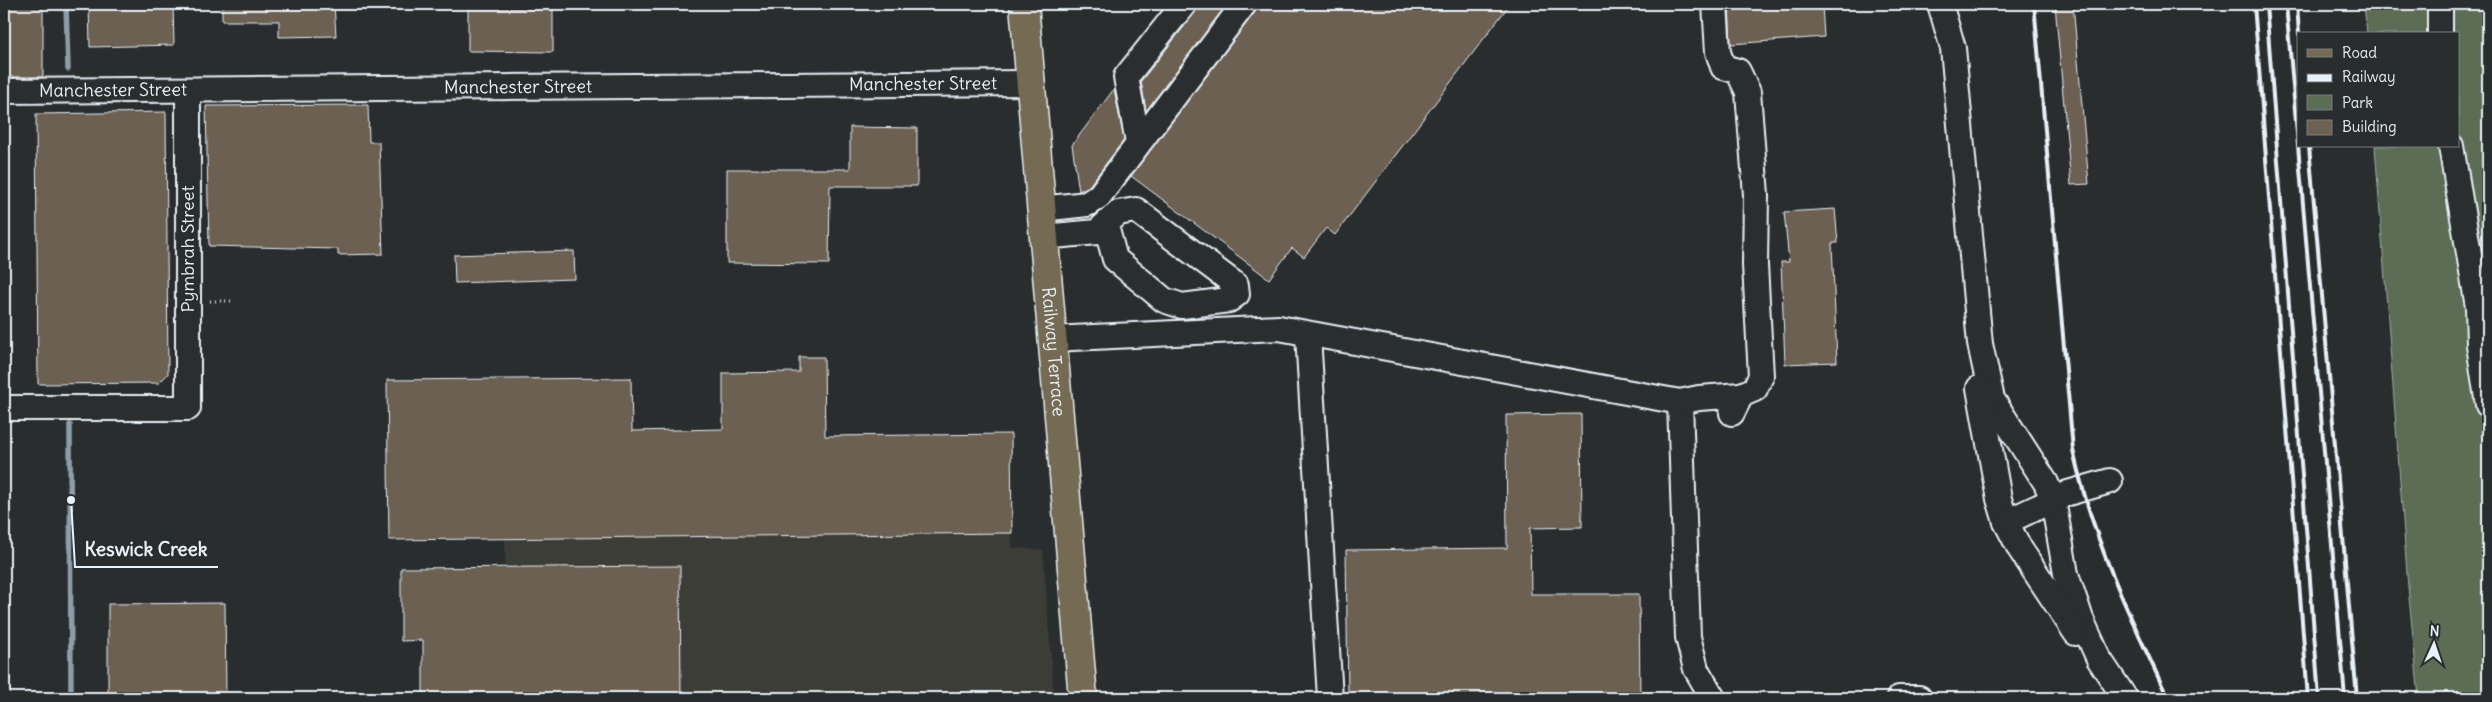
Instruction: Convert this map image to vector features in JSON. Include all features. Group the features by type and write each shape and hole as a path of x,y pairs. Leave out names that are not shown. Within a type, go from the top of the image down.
{"main road":[{"name":"Railway Terrace","path":"1024,4 1083,698"}],"street":[{"path":"1138,142 1126,77 1184,4"},
{"path":"1041,209 1087,204 1099,196 1244,4"},
{"path":"1052,340 1279,328 1308,335 1680,402 1699,398 1736,404 1754,390 1761,376 1755,265 1756,195 1748,92 1738,71 1723,67 1718,52 1714,4"},
{"path":"1940,4 1953,48 1980,344 1981,402 2006,522 2020,549 2072,628 2099,659 2125,698"},
{"path":"2440,4 2440,32"},
{"name":"Manchester Street","path":"4,91 1031,83"},
{"name":"Pymbrah Street","path":"4,408 188,408 188,90"},
{"path":"2451,148 2478,307 2479,345 2488,405"},
{"path":"1043,237 1096,232 1106,226 1118,213 1136,210 1236,285 1237,294 1229,300 1182,306 1164,300 1115,260 1106,226"},
{"path":"1308,335 1330,698"},
{"path":"1980,344 1992,399 2046,483 2053,500 2071,596 2099,659"},
{"path":"1680,402 1688,637 1696,669 1713,698"},
{"path":"2006,522 2068,493 2110,481"},
{"path":"1899,698 1919,698"}],"path":[{"path":"210,301 232,301"}],"shaded area":[{"path":"1012,533 1012,548 1043,550 1054,698 507,698 505,539"}],"green space":[{"path":"2364,4 2488,4 2488,698 2419,698 2408,587 2375,148 2460,148 2460,32 2367,32"}],"building":[{"path":"4,4 43,4 43,77 4,77"},
{"path":"89,4 173,4 174,45 90,47"},
{"path":"222,4 334,4 336,36 279,37 279,21 222,21"},
{"path":"1197,4 1227,4 1146,111 1141,81 1195,13"},
{"path":"1257,4 1510,4 1335,235 1326,228 1304,257 1292,248 1269,279 1131,176 1255,12"},
{"path":"1729,4 1822,4 1824,37 1731,44"},
{"path":"2055,4 2073,4 2089,184 2071,185"},
{"path":"468,8 553,9 553,52 468,51"},
{"path":"1114,89 1124,140 1089,186 1079,191 1072,145"},
{"path":"368,105 369,142 379,142 383,254 338,255 338,249 209,246 206,106"},
{"path":"166,112 168,374 159,383 38,384 36,114"},
{"path":"850,127 917,128 917,186 830,186 829,264 727,263 727,169 850,169"},
{"path":"1835,209 1838,243 1832,243 1837,362 1785,364 1781,262 1789,262 1784,212"},
{"path":"574,251 575,279 455,283 454,255"},
{"path":"799,357 824,357 825,436 1011,434 1012,533 389,540 387,380 631,378 632,431 723,429 723,373 799,372"},
{"path":"1581,414 1582,527 1530,528 1531,594 1639,594 1640,698 1348,698 1346,550 1507,548 1506,415"},
{"path":"680,566 681,698 423,698 423,640 401,641 401,568"},
{"path":"225,603 226,698 108,698 108,604"}],"waterway":[{"path":"66,4 68,69"},
{"path":"70,425 71,698"}],"railway":[{"path":"2034,4 2073,450 2091,515 2113,577 2168,698"},
{"path":"2254,4 2308,698"},
{"path":"2266,4 2319,698"},
{"path":"2286,4 2297,133"},
{"path":"2297,4 2299,32"},
{"path":"2298,148 2345,698"},
{"path":"2309,148 2357,698"}],"place":[{"name":"Keswick Creek","path":"71,500"}]}
